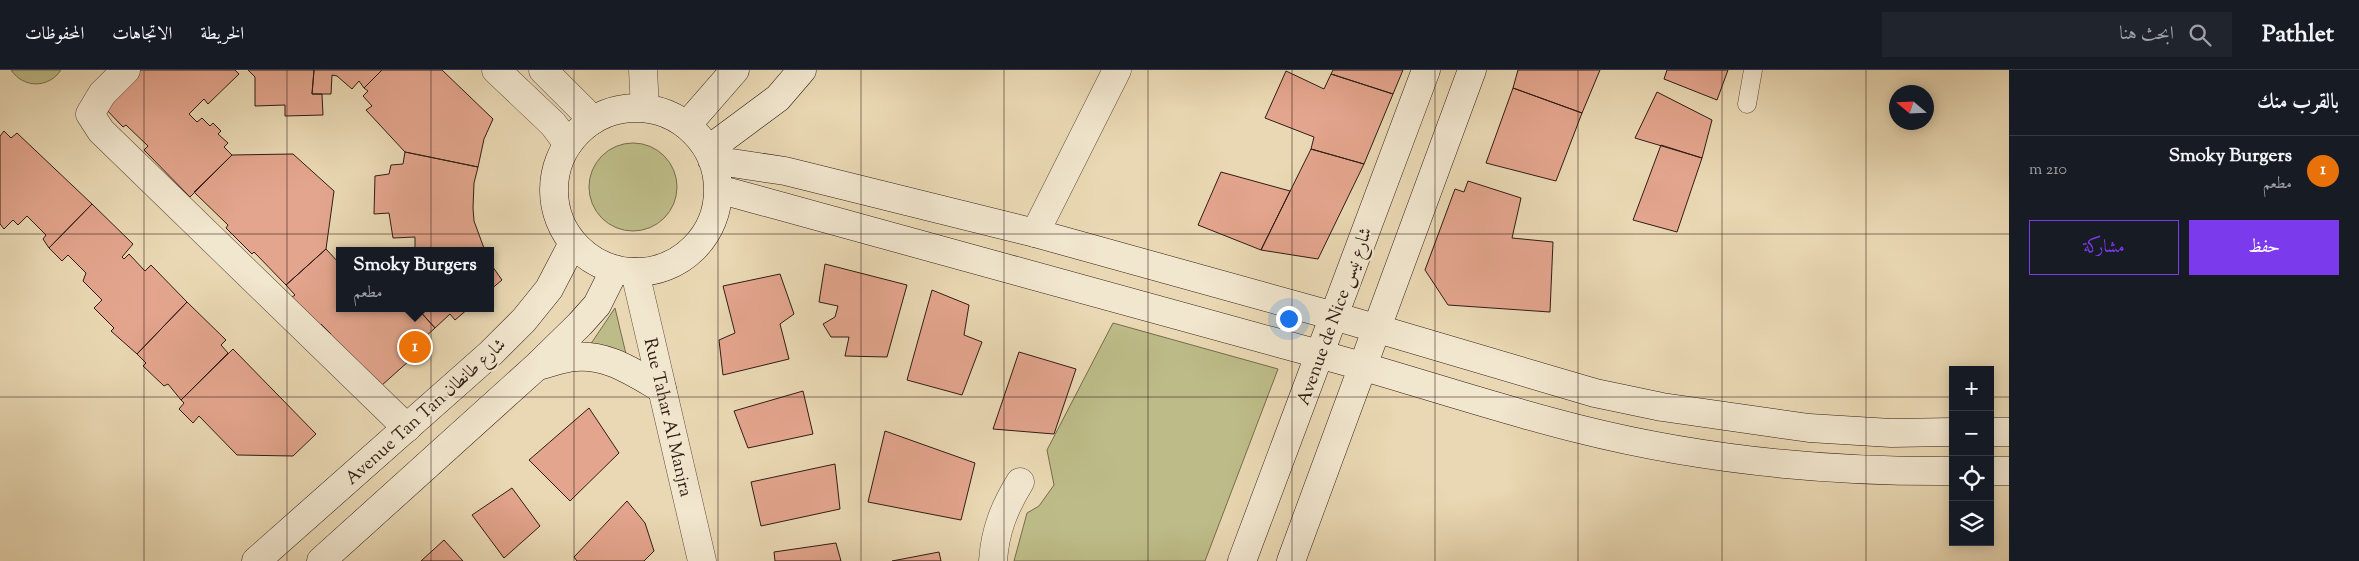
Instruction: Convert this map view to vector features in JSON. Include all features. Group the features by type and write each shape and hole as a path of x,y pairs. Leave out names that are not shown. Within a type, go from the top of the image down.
{"main road":[{"path":"126,70 102,94 90,114 101,131 407,428"},
{"path":"496,70 553,124 568,144"},
{"path":"543,70 593,120"},
{"path":"644,70 645,108"},
{"path":"687,125 735,70"},
{"path":"710,155 778,98 802,70"},
{"path":"1035,233 1116,70"},
{"name":"Avenue de Nice شارع نيس","path":"1242,561 1426,70"},
{"path":"1291,561 1472,70"},
{"path":"645,108 674,117 687,125 699,137 710,155 718,189 712,221 693,248 681,258 666,266 625,271 599,264 573,243 557,212 554,194 555,177 560,160 568,144 579,131 593,120 618,110 645,108"},
{"path":"710,155 804,175 1035,233 1334,316 1595,392 1662,407 1809,428 1891,433 1949,432"},
{"path":"718,189 1320,354 1578,429 1674,449 1804,467 1877,472 1949,471"},
{"name":"Avenue Tan Tan شارع طانطان","path":"256,561 407,428 524,320 549,290 573,243"},
{"path":"322,561 536,367 580,324 625,271"},
{"name":"Rue Tahar Al Manjra","path":"625,271 662,389 702,561"},
{"path":"536,367 569,357 601,359 617,364 662,389"},
{"path":"1994,432 2009,432"},
{"path":"1994,471 2009,471"},
{"path":"993,561 998,527 1006,504 1020,482"}],"lane":[{"path":"1747,104 1753,70"}],"shaded area":[{"path":"11,70 61,70 50,80 36,84 23,81"},
{"path":"624,143 642,143 658,150 670,162 677,178 677,196 670,212 658,224 642,231 624,231 608,224 596,212 589,196 589,178 596,162 608,150"},
{"path":"615,308 626,354 588,348"},
{"path":"1113,323 1278,369 1205,561 1014,561 1027,513 1039,506 1054,485 1047,450"}],"building":[{"path":"139,70 235,70 239,74 208,104 204,99 189,114 197,122 202,118 210,126 213,123 221,131 218,134 228,143 224,147 232,155 190,197 144,150 148,146 126,125 123,127 103,106"},
{"path":"248,70 314,70 312,94 322,94 323,115 285,116 285,105 255,106 255,77"},
{"path":"314,70 382,70 364,88 359,81 352,89 337,76 332,75 331,94 312,94"},
{"path":"382,70 442,70 493,119 484,139 478,167 405,152 366,110 372,106 363,96 368,91 364,88"},
{"path":"1333,70 1403,70 1393,94 1331,74"},
{"path":"1518,70 1600,70 1582,113 1513,88"},
{"path":"1667,70 1728,70 1717,100 1664,79"},
{"path":"1286,71 1324,89 1331,74 1393,94 1364,164 1311,149 1314,137 1265,118"},
{"path":"1513,88 1582,113 1556,181 1486,163"},
{"path":"1657,92 1712,120 1702,158 1635,138"},
{"path":"4,131 11,138 17,133 92,204 49,248 43,239 46,235 27,216 18,225 13,220 4,229 0,224 0,136"},
{"path":"1661,145 1702,158 1677,232 1633,220"},
{"path":"1311,149 1364,164 1318,259 1261,250"},
{"path":"405,152 478,167 474,183 473,208 474,221 484,247 415,247 415,237 393,238 389,213 374,214 375,176 389,174 391,165 403,164"},
{"path":"293,154 334,191 326,249 286,285 254,252 252,254 226,228 228,225 194,192 232,155"},
{"path":"1221,172 1290,191 1261,250 1198,225"},
{"path":"1468,181 1521,198 1512,238 1553,242 1550,312 1448,305 1425,270 1455,189 1464,192"},
{"path":"92,204 133,244 122,257 124,259 129,254 145,271 151,265 187,302 137,354 111,331 114,328 94,308 102,300 83,281 86,273 68,255 62,261 49,248"},
{"path":"326,249 336,260 336,312 421,312 435,328 425,337 429,343 381,386 365,368 359,373 327,337 331,334 321,324 318,327 292,297 295,295 286,285"},
{"path":"825,264 907,285 887,357 845,356 849,337 831,337 823,324 835,317 838,306 819,302"},
{"path":"494,269 502,280 494,287"},
{"path":"780,274 794,314 780,324 789,359 723,375 719,340 735,333 723,286"},
{"path":"932,290 969,305 964,335 982,342 962,395 907,380"},
{"path":"187,302 226,340 221,345 228,353 181,400 168,384 164,386 143,366 146,363 137,354"},
{"path":"421,312 464,312 455,320 450,314 435,328"},
{"path":"233,349 316,434 293,456 237,455 199,416 193,423 179,409 184,403 181,400"},
{"path":"1019,352 1076,369 1054,434 993,429"},
{"path":"803,391 813,434 748,448 734,411"},
{"path":"589,408 619,453 570,501 529,460"},
{"path":"885,431 975,463 961,520 868,502"},
{"path":"835,464 840,509 761,526 751,482"},
{"path":"512,488 540,526 504,558 472,515"},
{"path":"627,501 645,523 654,551 644,561 577,561 574,557"},
{"path":"444,540 463,561 421,561"},
{"path":"836,543 841,561 775,561 774,552"},
{"path":"939,552 941,561 892,561"}],"place":[{"name":"Smoky Burgers","path":"415,347"}]}
